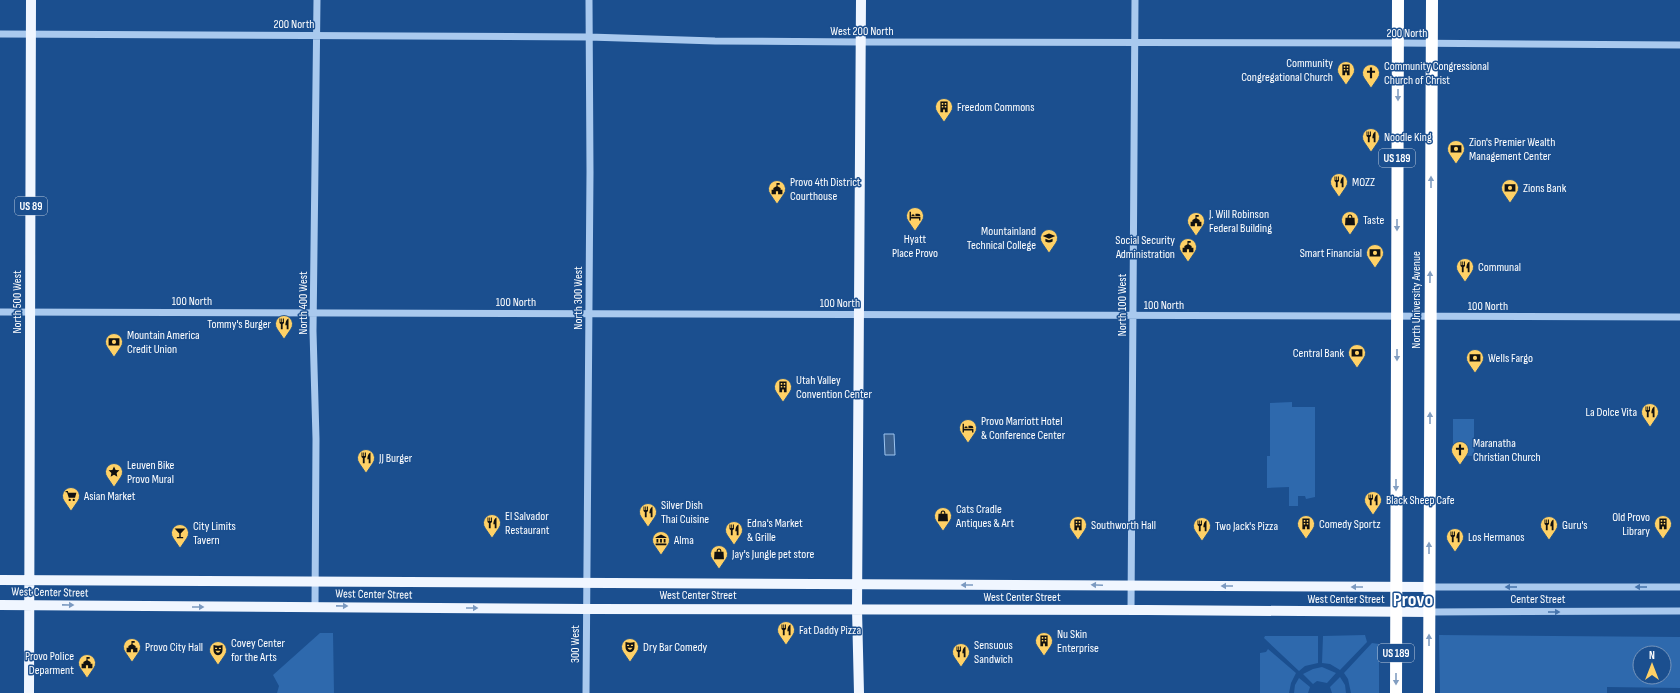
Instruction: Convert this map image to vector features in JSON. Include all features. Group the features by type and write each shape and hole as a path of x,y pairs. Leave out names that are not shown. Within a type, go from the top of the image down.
{"highway":[{"name":"North University Avenue","path":"1396,612 1398,0"},
{"name":"North University Avenue","path":"1429,612 1432,0"},
{"name":"US 189","path":"1396,612 1396,693"},
{"name":"US 189","path":"1429,612 1429,693"}],"main road":[{"name":"North 500 West","path":"29,605 31,0"},
{"path":"858,693 857,609 861,0"},
{"name":"West Center Street","path":"0,580 1396,587"},
{"name":"Center Street","path":"1396,587 1429,587"},
{"name":"West Center Street","path":"0,605 1396,612"},
{"name":"US 89","path":"29,605 29,693"},
{"name":"Center Street","path":"1396,612 1429,612"}],"street":[{"name":"North 400 West","path":"315,607 316,439 314,312 317,0"},
{"name":"North 300 West","path":"586,596 590,164 588,37 589,0"},
{"name":"North 100 West","path":"1131,610 1135,0"},
{"name":"200 North","path":"0,34 588,37"},
{"name":"West 200 North","path":"588,37 715,41 1135,43"},
{"name":"200 North","path":"1135,43 1680,45"},
{"name":"100 North","path":"0,312 1680,317"},
{"name":"Center Street","path":"1429,587 1680,587"},
{"name":"300 West","path":"586,596 586,693"},
{"name":"Center Street","path":"1429,612 1680,611"}],"shaded area":[{"path":"1292,402 1292,407 1315,407 1315,497 1306,499 1305,496 1298,496 1298,506 1289,506 1289,487 1267,488 1267,456 1270,456 1270,403"},
{"path":"1453,419 1474,419 1474,456 1453,455"},
{"path":"884,434 894,434 895,455 885,455"},
{"path":"320,633 333,633 334,693 277,693 279,686 273,675"},
{"path":"1365,635 1367,642 1340,670 1330,664 1322,663 1323,636"},
{"path":"1439,635 1680,637 1680,688 1607,687 1607,693 1440,693"},
{"path":"1265,636 1318,636 1318,663 1305,666 1299,671 1264,638"},
{"path":"1372,643 1379,644 1379,693 1351,693 1348,679 1344,673"},
{"path":"1268,649 1296,673 1291,683 1289,693 1260,693 1260,653 1266,652"},
{"path":"1322,667 1336,673 1327,683 1317,681 1313,684 1303,674 1313,669"},
{"path":"1340,677 1345,685 1346,693 1332,693 1330,687"},
{"path":"1299,678 1310,687 1308,693 1294,693 1295,685"}],"place":[{"name":"Community Congregational Church","path":"1346,85"},
{"name":"Community Congressional Church of Christ","path":"1371,88"},
{"name":"Freedom Commons","path":"944,122"},
{"name":"Noodle King","path":"1371,152"},
{"name":"Zion's Premier Wealth Management Center","path":"1456,164"},
{"name":"MOZZ","path":"1339,197"},
{"name":"Zions Bank","path":"1510,203"},
{"name":"Provo 4th District Courthouse","path":"777,204"},
{"name":"Hyatt Place Provo","path":"915,231"},
{"name":"Taste","path":"1350,235"},
{"name":"J. Will Robinson Federal Building","path":"1196,236"},
{"name":"Mountainland Technical College","path":"1049,253"},
{"name":"Social Security Administration","path":"1188,262"},
{"name":"Smart Financial","path":"1375,268"},
{"name":"Communal","path":"1465,282"},
{"name":"Tommy's Burger","path":"284,339"},
{"name":"Mountain America Credit Union","path":"114,357"},
{"name":"Central Bank","path":"1357,368"},
{"name":"Wells Fargo","path":"1475,373"},
{"name":"Utah Valley Convention Center","path":"783,402"},
{"name":"La Dolce Vita","path":"1650,427"},
{"name":"Provo Marriott Hotel & Conference Center","path":"968,443"},
{"name":"Maranatha Christian Church","path":"1460,465"},
{"name":"JJ Burger","path":"366,473"},
{"name":"Leuven Bike Provo Mural","path":"114,487"},
{"name":"Asian Market","path":"71,511"},
{"name":"Black Sheep Cafe","path":"1373,515"},
{"name":"Silver Dish Thai Cuisine","path":"648,527"},
{"name":"Cats Cradle Antiques & Art","path":"943,531"},
{"name":"El Salvador Restaurant","path":"492,538"},
{"name":"Comedy Sportz","path":"1306,539"},
{"name":"Old Provo Library","path":"1663,539"},
{"name":"Southworth Hall","path":"1078,540"},
{"name":"Guru's","path":"1549,540"},
{"name":"Two Jack's Pizza","path":"1202,541"},
{"name":"Edna's Market & Grille","path":"734,545"},
{"name":"City Limits Tavern","path":"180,548"},
{"name":"Los Hermanos","path":"1455,552"},
{"name":"Alma","path":"661,555"},
{"name":"Jay's Jungle pet store","path":"719,569"},
{"name":"Fat Daddy Pizza","path":"786,645"},
{"name":"Nu Skin Enterprise","path":"1044,656"},
{"name":"Provo City Hall","path":"132,662"},
{"name":"Dry Bar Comedy","path":"630,662"},
{"name":"Covey Center for the Arts","path":"218,665"},
{"name":"Sensuous Sandwich","path":"961,667"},
{"name":"Provo Police Deparment","path":"87,678"}],"district":[{"name":"Provo","path":"1413,599"}]}
